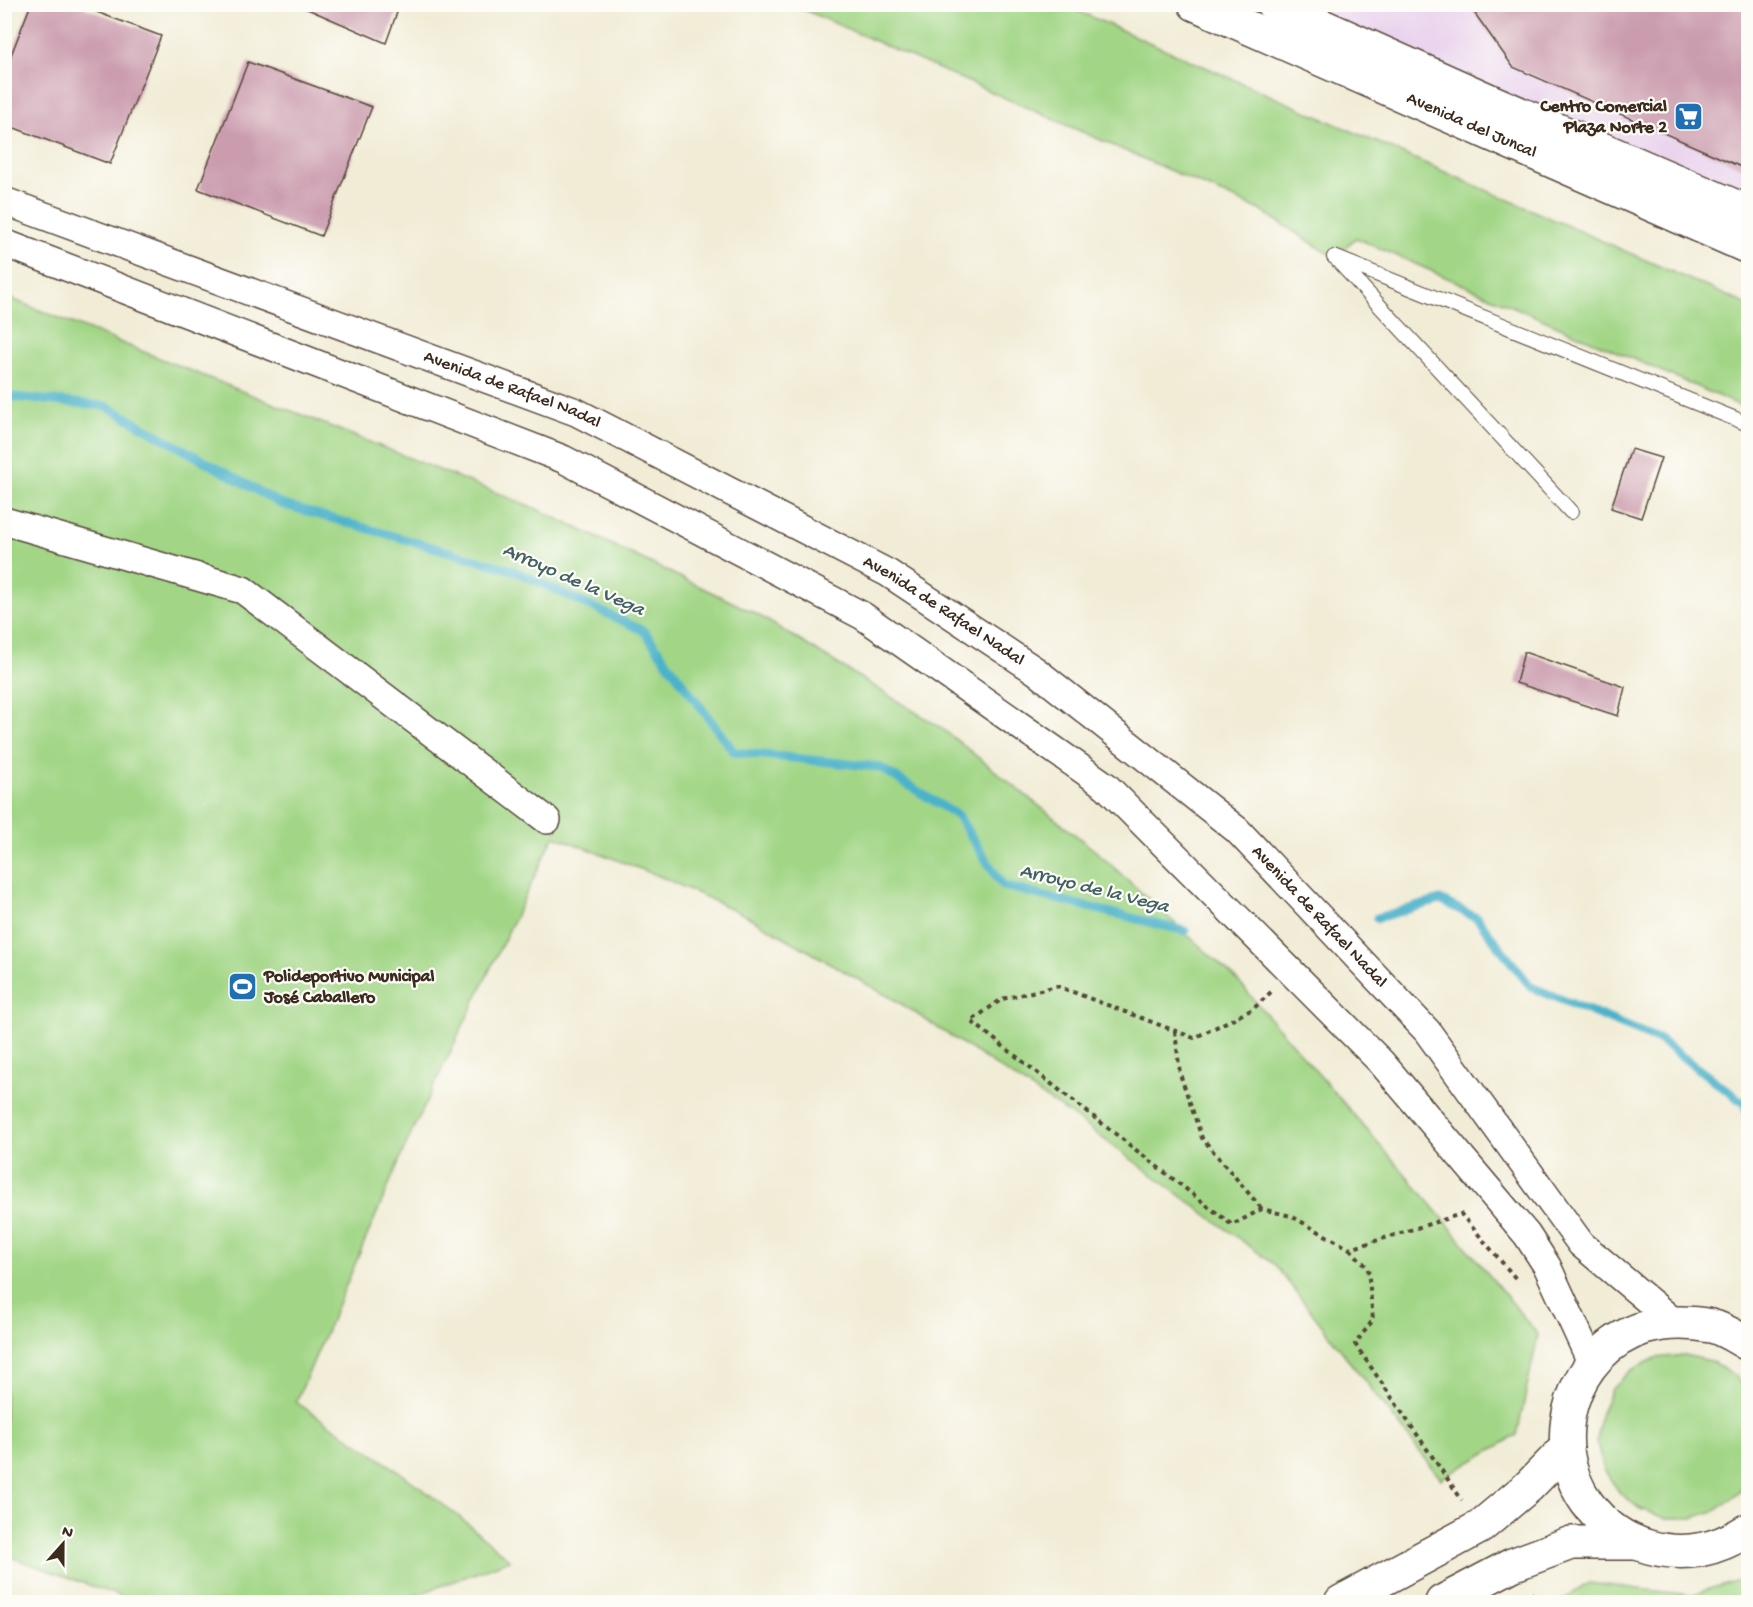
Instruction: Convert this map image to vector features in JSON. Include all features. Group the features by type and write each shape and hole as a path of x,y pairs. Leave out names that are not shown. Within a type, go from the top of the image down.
{"street":[{"name":"Avenida del Juncal","path":"1195,4 1749,247"},
{"name":"Avenida del Juncal","path":"1273,4 1495,103 1749,212"},
{"name":"Avenida de Rafael Nadal","path":"4,201 576,412 888,573 1036,671 1237,830 1427,1031 1581,1244 1674,1322"},
{"path":"4,243 563,459 863,616 1106,786 1381,1062 1527,1235 1547,1266 1592,1364"},
{"path":"4,521 243,590 547,820"},
{"path":"1749,1344 1713,1326 1674,1322 1643,1328 1615,1342 1592,1364 1576,1389 1567,1418 1566,1448 1571,1472 1581,1495 1596,1515 1614,1531 1636,1543 1667,1552 1699,1551 1730,1542 1749,1530"},
{"path":"1341,1602 1480,1527 1529,1486 1566,1448"},
{"path":"1442,1602 1512,1565 1571,1543 1636,1543"}],"lane":[{"path":"1571,512 1334,257 1749,424"}],"path":[{"path":"1262,1209 1232,1226 972,1021 1002,999 1057,986 1194,1038 1253,1009 1292,972"},
{"path":"1175,1031 1180,1074 1202,1138 1262,1209 1291,1216 1350,1249 1368,1268 1373,1320 1355,1344 1480,1527"},
{"path":"1350,1249 1461,1214 1524,1287 1547,1266"}],"shaded area":[{"path":"1273,5 1748,5 1748,210"}],"green space":[{"path":"793,5 1064,5 1748,305 1748,409 1356,238 1334,257 1260,210"},
{"path":"4,296 537,509 755,613 940,727 1098,853 1236,979 1432,1205 1538,1335 1517,1435 1441,1479 1275,1265 1067,1112 900,1003 747,916 659,876 554,836 409,1138 296,1402 397,1470 457,1515 510,1560 398,1602 136,1602 5,1555"},
{"path":"1684,1355 1711,1361 1735,1376 1748,1393 1748,1480 1738,1494 1717,1510 1692,1518 1665,1518 1640,1509 1620,1493 1604,1470 1597,1443 1600,1415 1611,1390 1631,1370 1656,1358"},
{"path":"1748,1577 1748,1602 1559,1602 1589,1583 1690,1595"}],"building":[{"path":"31,4 75,4 161,36 110,164 4,124 4,73"},
{"path":"296,4 400,4 386,43"},
{"name":"Centro Comercial Plaza Norte 2","path":"1468,4 1748,4 1748,170 1513,67"},
{"path":"248,62 372,107 321,236 198,189"},
{"path":"1631,449 1661,458 1641,518 1611,508"},
{"path":"1524,652 1625,687 1618,716 1516,683"}],"waterway":[{"name":"Arroyo de la Vega","path":"4,396 106,406 281,504 513,570 644,631 734,752 879,767 958,816 1003,886 1185,931"},
{"name":"Arroyo de la Vega","path":"1377,918 1440,900 1477,918 1531,987 1660,1040 1745,1104 1748,1119"}],"place":[{"name":"Centro Comercial Plaza Norte 2","path":"1688,117"},
{"name":"Polideportivo Municipal José Caballero","path":"243,987"}]}
